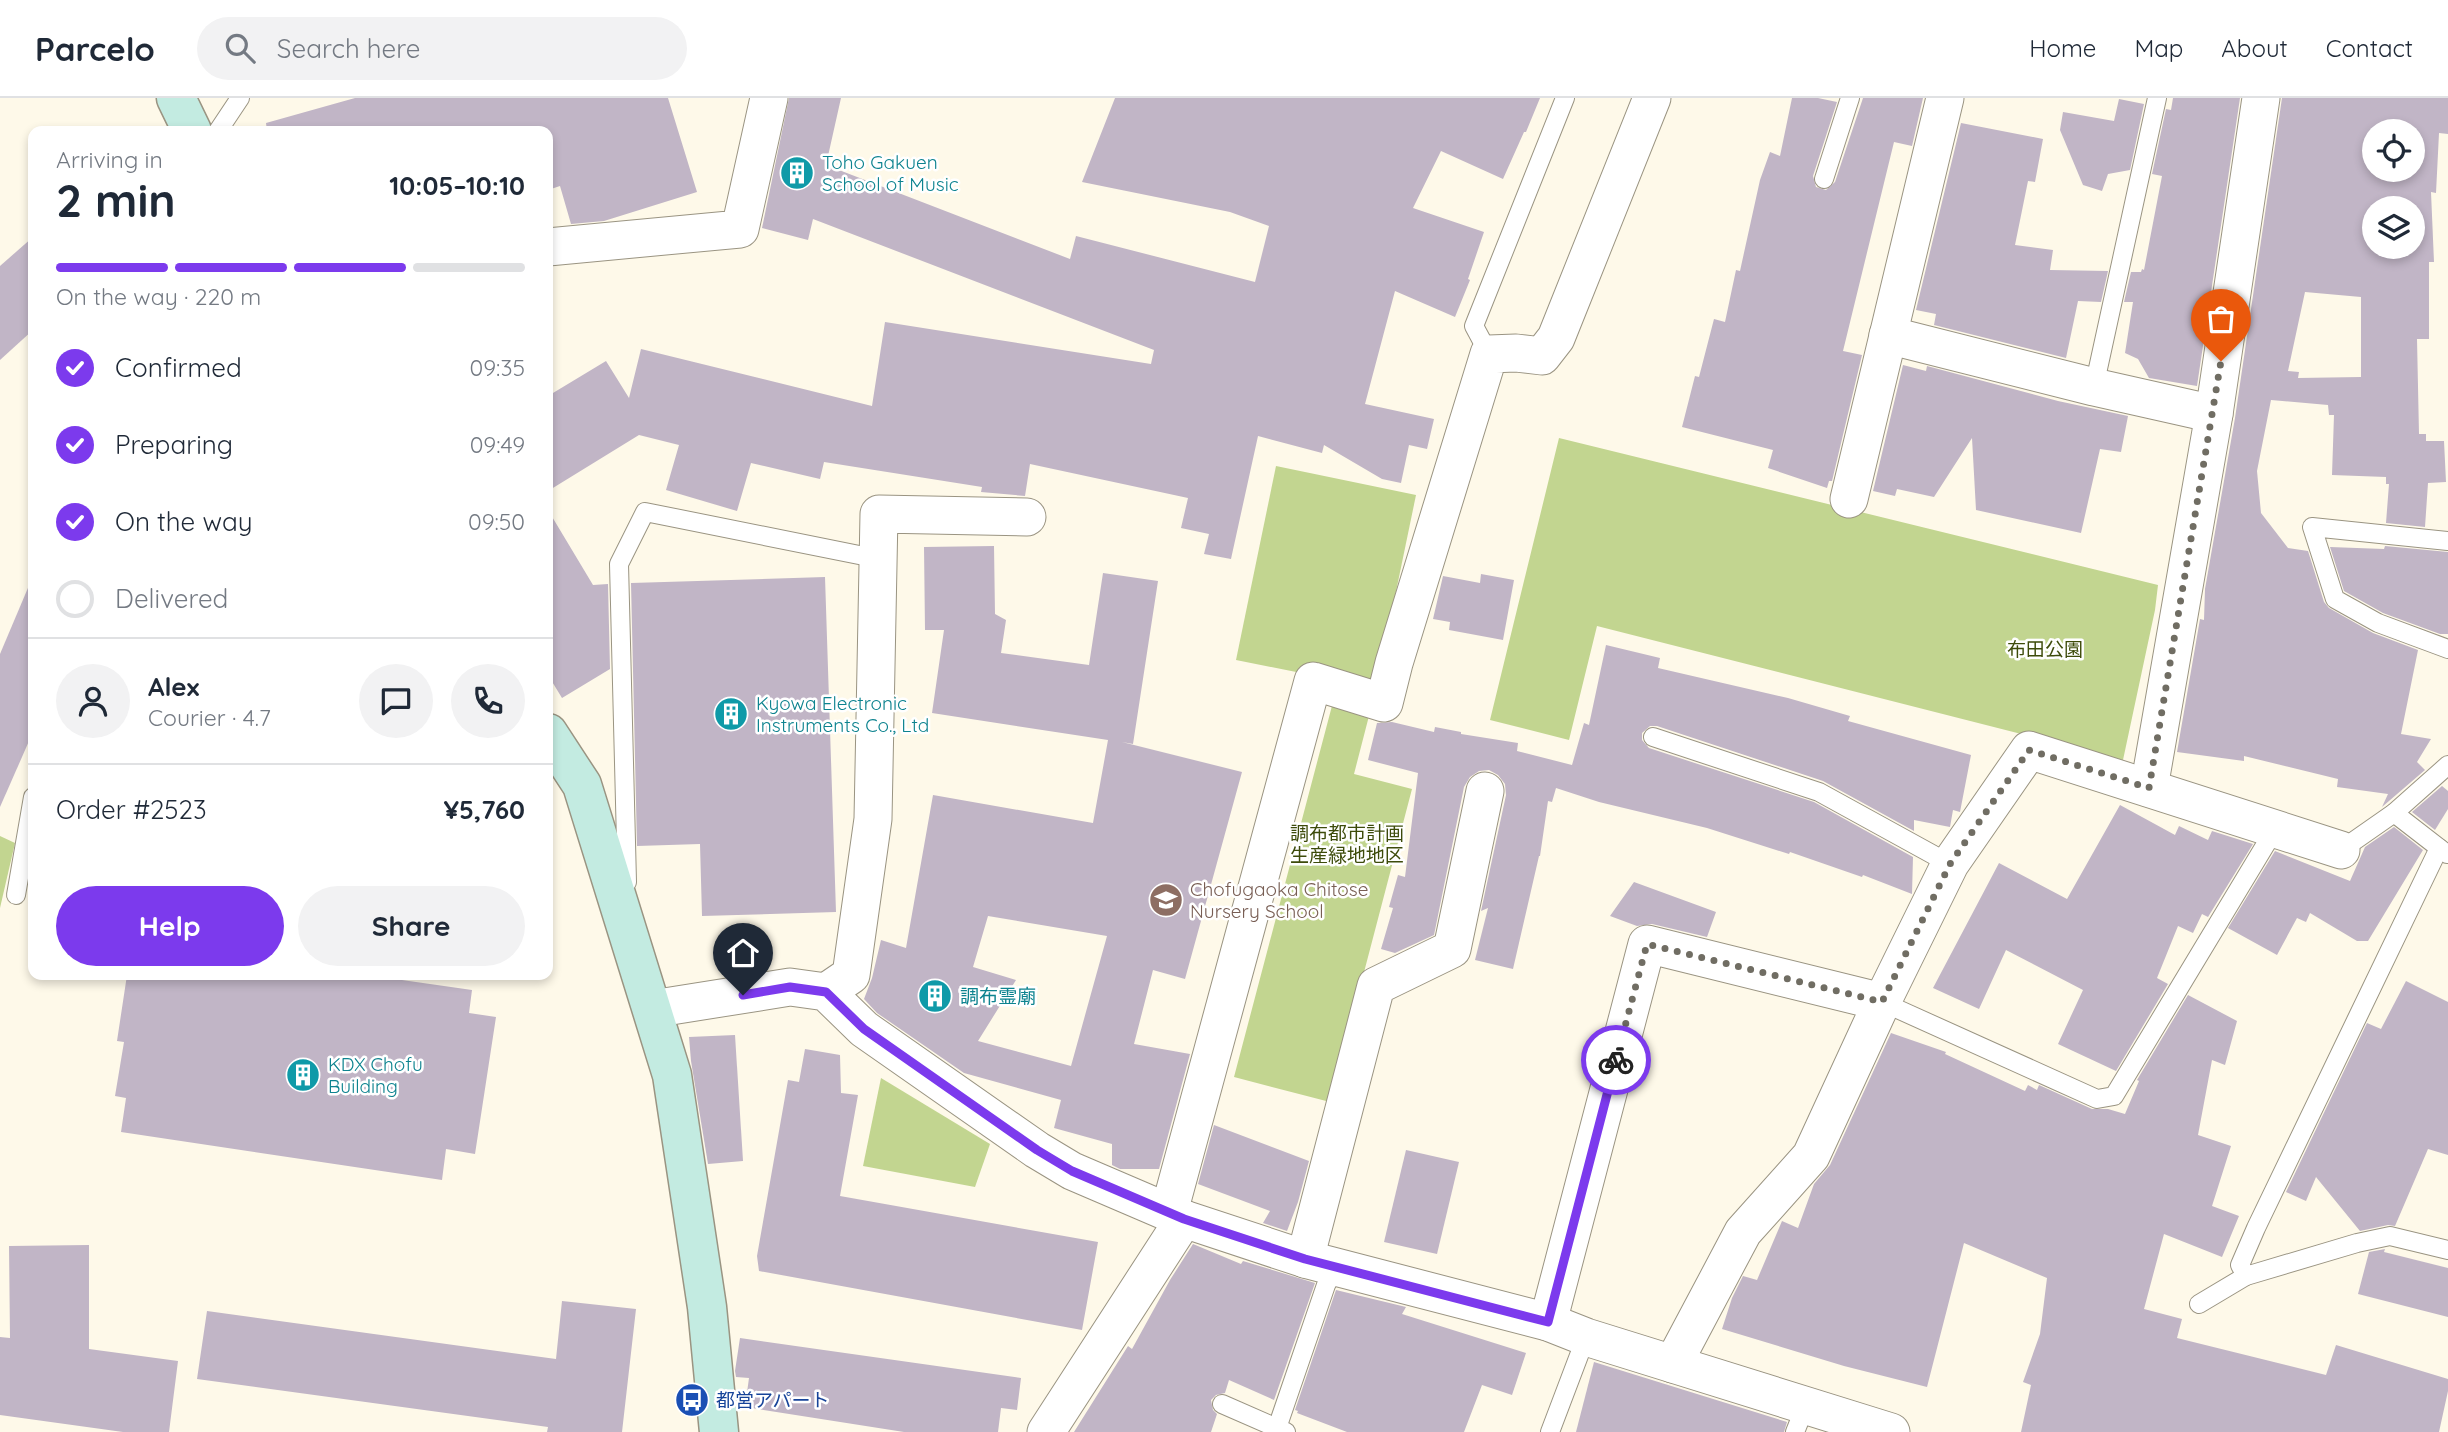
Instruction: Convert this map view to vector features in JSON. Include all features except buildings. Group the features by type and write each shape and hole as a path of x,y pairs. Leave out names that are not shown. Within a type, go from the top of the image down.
{"street":[{"path":"176,98 190,126"},
{"path":"553,247 740,229 769,98"},
{"path":"1046,1432 1177,1215 1313,681 1384,703 1489,354 1542,356 1556,338 1652,98"},
{"path":"1849,499 1945,98"},
{"path":"2149,788 2214,414 2261,98"},
{"path":"1888,335 2214,414"},
{"path":"826,992 851,975 873,819 879,514 1027,517"},
{"path":"553,741 582,785 672,1075 707,1307 719,1432"},
{"path":"1673,1364 1743,1232 1811,1156 1950,864 2029,750 2342,850"},
{"path":"1321,1263 1376,986 1452,948 1485,791"},
{"path":"1548,1322 1647,944 1882,1002"},
{"path":"652,1009 790,987 826,992 864,1029 1037,1150 1072,1171 1177,1215 1321,1263 1548,1322 1586,1337 1673,1364 1800,1419 1891,1432"}],"lane":[{"path":"221,126 240,98"},
{"path":"1489,354 1474,326 1565,98"},
{"path":"1824,179 1850,98"},
{"path":"2094,387 2157,98"},
{"path":"614,892 627,882 619,564 645,512 879,559"},
{"path":"2448,541 2312,527 2335,599 2378,623 2448,649"},
{"path":"1653,737 1819,792 1950,864"},
{"path":"2342,850 2394,813 2448,765"},
{"path":"2246,1276 2240,1265 2256,1228 2444,852 2394,813"},
{"path":"16,895 28,826"},
{"path":"1882,1002 2097,1099 2114,1096 2275,829"},
{"path":"2199,1304 2246,1276 2357,1243 2390,1236 2448,1250"},
{"path":"1222,1404 1282,1430 1326,1285 1321,1263"},
{"path":"1550,1432 1586,1337"}],"green space":[{"name":"布田公園","path":"1559,438 2158,585 2123,760 1597,626 1569,740 1490,720"},
{"path":"1276,466 1416,495 1376,688 1236,660"},
{"name":"調布都市計画 生産緑地地区","path":"1333,702 1370,712 1354,774 1412,789 1330,1102 1234,1077"},
{"path":"0,836 15,843 0,908"},
{"path":"881,1078 990,1144 975,1187 863,1166"}],"way so far":[{"path":"1616,1060 1647,944 1882,1002 1950,864 2029,750 2149,788 2221,361"}],"place":[{"name":"Toho Gakuen School of Music","path":"797,173"},
{"name":"Kyowa Electronic Instruments Co., Ltd","path":"731,714"},
{"name":"Chofugaoka Chitose Nursery School","path":"1166,900"},
{"name":"調布霊廟","path":"935,996"},
{"name":"KDX Chofu Building","path":"303,1075"},
{"name":"都営アパート","path":"692,1400"}],"route":[{"path":"743,995 790,987 826,992 864,1029 1037,1150 1072,1171 1184,1219 1305,1259 1548,1322 1616,1060"}]}
